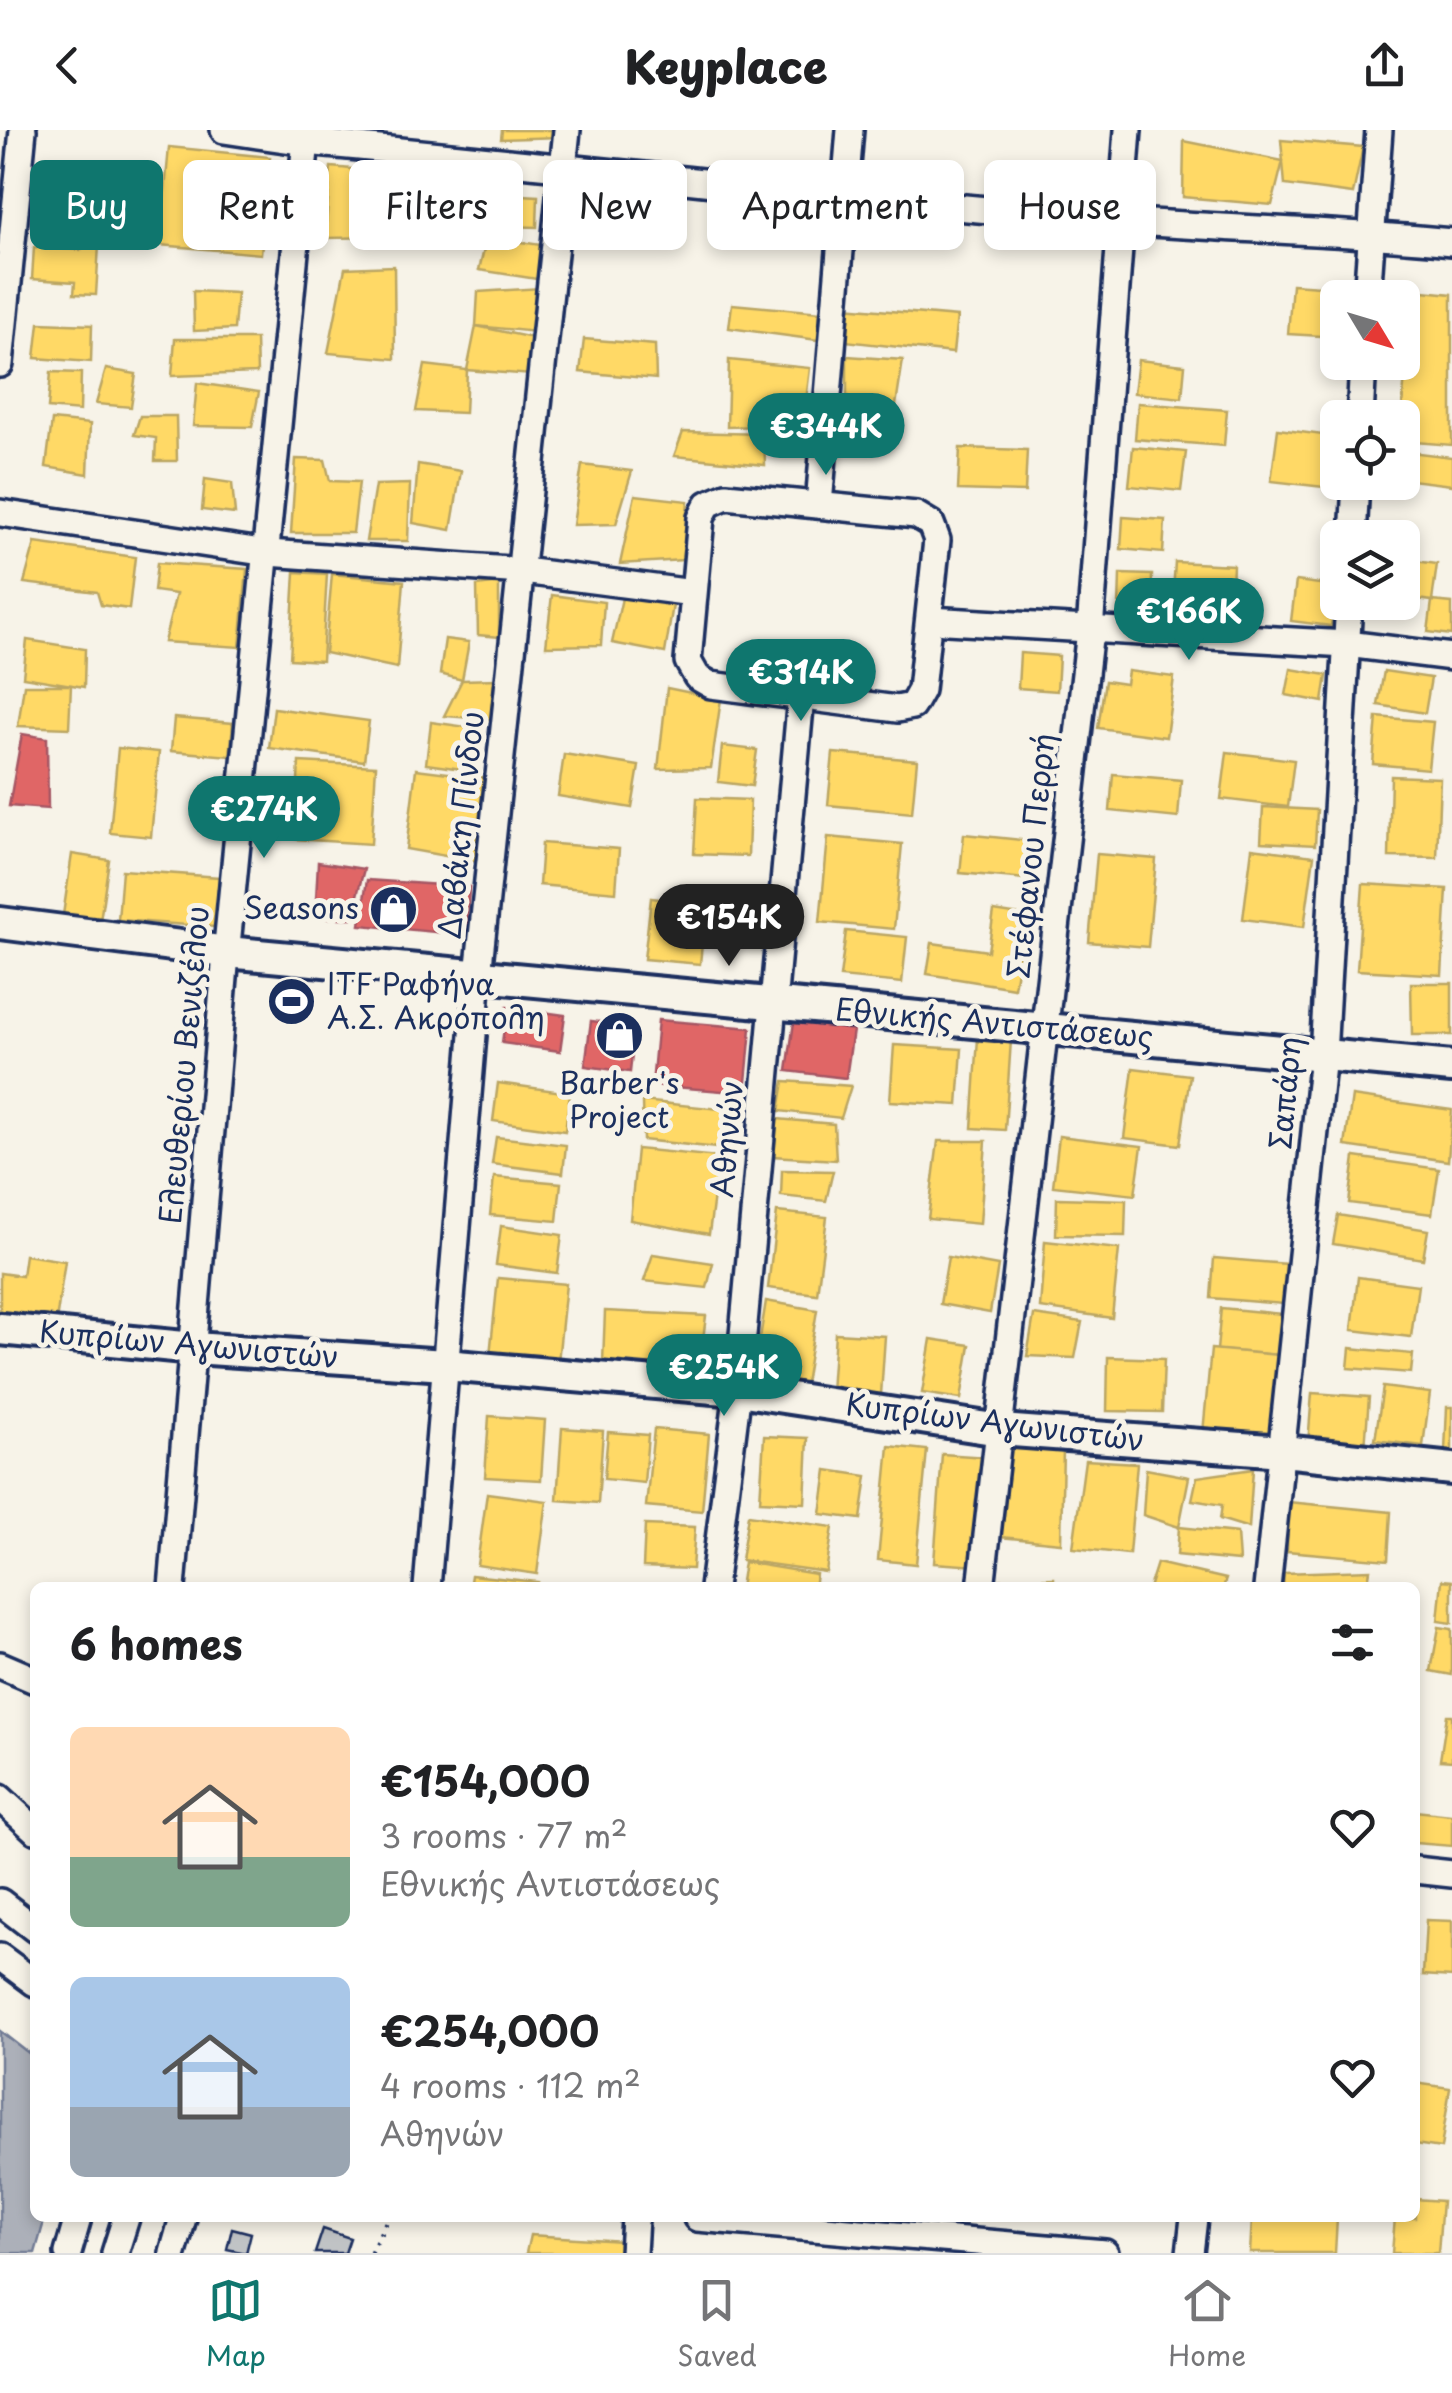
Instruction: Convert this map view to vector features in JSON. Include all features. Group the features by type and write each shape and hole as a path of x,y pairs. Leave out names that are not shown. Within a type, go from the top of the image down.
{"street":[{"path":"0,364 22,130"},
{"path":"224,130 543,164"},
{"name":"Δαβάκη Πίνδου","path":"564,160 567,130"},
{"path":"847,160 850,130"},
{"name":"Στέφανου Περρή","path":"1126,160 1128,130"},
{"path":"1368,280 1380,130"},
{"name":"Ελευθερίου Βενιζέλου","path":"173,1582 226,952 306,136"},
{"path":"1156,223 1452,242"},
{"name":"Δαβάκη Πίνδου","path":"427,1582 478,975 555,250"},
{"path":"819,505 839,250"},
{"name":"Στέφανου Περρή","path":"982,1582 1090,630 1120,250"},
{"path":"726,496 819,505 916,515 931,524 937,540 930,620 921,690 912,706 897,709 711,685 697,677 688,661 701,518 708,504 726,496"},
{"path":"0,513 268,553 523,571 693,593"},
{"path":"930,620 1347,644 1452,656"},
{"name":"Σαπάρη","path":"1268,1582 1323,1055 1349,620"},
{"name":"Αθηνών","path":"714,1582 738,1390 801,696"},
{"name":"Εθνικής Αντιστάσεως","path":"0,922 226,952 1452,1067"},
{"name":"Κυπρίων Αγωνιστών","path":"0,1329 738,1390 1000,1430 1283,1451 1452,1469"},
{"path":"0,1666 30,1678"},
{"path":"0,1798 30,1825"},
{"path":"1420,1871 1452,1874"},
{"path":"0,1902 30,1925"},
{"path":"0,1957 30,1979"},
{"path":"68,2253 77,2222"},
{"path":"115,2253 125,2222"},
{"path":"173,2253 182,2222"},
{"path":"633,2253 635,2222"},
{"path":"749,2222 1105,2253"},
{"path":"1190,2253 1194,2222"}],"path":[{"path":"371,2253 386,2222"}],"shaded area":[{"path":"0,2031 30,2054 30,2222 44,2222 35,2253 0,2253"}],"building: Homes":[{"path":"502,130 561,130 560,137 501,139"},
{"path":"1281,140 1363,147 1353,194 1285,185"},
{"path":"1184,141 1283,161 1272,205 1183,197"},
{"path":"169,147 270,157 183,160 183,247 163,245"},
{"path":"331,167 349,169 349,238 329,238"},
{"path":"523,195 538,196 537,227 523,227"},
{"path":"523,242 541,245 537,279 479,270 484,250 523,250"},
{"path":"34,250 99,250 96,295 74,294 75,282 32,279"},
{"path":"216,250 261,250 261,254"},
{"path":"394,266 395,359 328,353 345,268"},
{"path":"1292,284 1320,286 1320,336 1288,334"},
{"path":"541,288 536,332 476,326 478,292"},
{"path":"193,291 237,293 234,329 194,331"},
{"path":"1420,291 1452,294 1452,445 1420,442 1420,400 1403,400 1405,380 1420,380"},
{"path":"732,304 820,312 818,340 729,328"},
{"path":"844,307 957,317 953,353 845,341"},
{"path":"39,323 92,325 91,362 35,358"},
{"path":"476,326 533,338 532,375 467,370"},
{"path":"175,339 256,339 257,373 172,376"},
{"path":"584,339 655,345 656,379 580,372"},
{"path":"847,356 903,360 895,412 883,412 883,442 847,448"},
{"path":"729,360 810,368 803,425 727,427"},
{"path":"1138,360 1185,365 1182,398 1134,393"},
{"path":"425,365 467,370 465,413 416,411"},
{"path":"106,369 136,374 131,407 96,404"},
{"path":"51,372 81,373 80,411 48,408"},
{"path":"197,383 259,392 252,427 193,426"},
{"path":"1138,403 1227,410 1224,446 1135,439"},
{"path":"140,416 176,416 177,461 155,461 156,438 134,435"},
{"path":"52,420 90,424 88,474 46,467"},
{"path":"1278,429 1320,435 1320,487 1271,481"},
{"path":"683,432 764,434 765,465 674,456"},
{"path":"1133,447 1186,452 1181,491 1129,486"},
{"path":"960,448 1027,450 1025,492 958,490"},
{"path":"1420,453 1452,457 1452,485 1420,481"},
{"path":"296,459 325,460 330,481 359,482 353,533 291,533"},
{"path":"418,464 461,471 451,530 413,523"},
{"path":"582,465 632,471 616,524 573,525"},
{"path":"205,479 232,483 235,514 202,510"},
{"path":"410,484 408,541 366,541 375,485"},
{"path":"635,495 688,501 683,560 620,564"},
{"path":"1123,517 1165,520 1163,553 1121,549"},
{"path":"35,543 135,557 129,609 101,605 97,592 24,583"},
{"path":"1175,562 1233,565 1231,611 1172,608"},
{"path":"1420,562 1437,564 1432,601 1420,599"},
{"path":"157,563 247,569 240,647 164,642 176,594 154,591"},
{"path":"295,572 327,574 322,661 290,659"},
{"path":"332,574 404,581 397,668 325,653"},
{"path":"1120,574 1152,575 1151,609 1119,608"},
{"path":"1296,581 1320,584 1320,620 1332,620 1331,626 1291,621"},
{"path":"499,583 499,637 478,635 477,586"},
{"path":"552,595 604,602 601,645 546,646"},
{"path":"622,598 674,599 665,653 612,643"},
{"path":"1432,601 1452,603 1452,635 1428,632"},
{"path":"445,639 469,642 462,680 440,674"},
{"path":"27,640 85,649 84,687 23,677"},
{"path":"1020,653 1059,656 1057,691 1018,688"},
{"path":"1291,669 1327,675 1323,702 1286,695"},
{"path":"1128,671 1174,677 1166,737 1098,728 1105,681 1126,684"},
{"path":"1384,671 1431,678 1425,713 1378,705"},
{"path":"497,679 498,720 444,716 462,680"},
{"path":"24,685 71,685 69,728 18,726"},
{"path":"667,688 721,699 711,768 658,769"},
{"path":"274,708 369,721 364,761 269,748"},
{"path":"1377,717 1433,722 1428,769 1373,764"},
{"path":"174,718 233,723 230,756 171,751"},
{"path":"431,722 467,727 462,769 426,764"},
{"path":"722,746 757,750 752,786 718,782"},
{"path":"118,748 159,752 151,837 110,833"},
{"path":"1227,752 1294,760 1288,807 1221,799"},
{"path":"833,753 917,760 912,813 828,805"},
{"path":"564,754 639,766 632,808 558,796"},
{"path":"299,762 376,766 371,844 295,839"},
{"path":"416,769 489,778 479,862 406,849"},
{"path":"1113,774 1181,780 1178,818 1110,811"},
{"path":"1391,776 1440,778 1437,858 1389,857"},
{"path":"697,798 750,800 748,856 694,854"},
{"path":"1263,807 1317,810 1315,845 1261,842"},
{"path":"964,834 1040,842 1036,880 960,873"},
{"path":"828,837 902,844 894,929 820,922"},
{"path":"542,843 619,849 616,892 539,885"},
{"path":"1252,848 1314,856 1304,927 1243,919"},
{"path":"72,854 109,860 100,921 63,915"},
{"path":"1097,854 1156,859 1148,947 1089,942"},
{"path":"122,870 219,877 215,927 118,920"},
{"path":"1363,884 1447,889 1442,975 1357,970"},
{"path":"651,898 706,904 700,964 644,959"},
{"path":"994,911 1026,916 1014,988 927,974 932,943 988,951"},
{"path":"846,931 907,937 902,983 840,977"},
{"path":"1411,983 1452,983 1452,1035 1412,1035"},
{"path":"978,1038 1011,1040 1005,1130 972,1128"},
{"path":"894,1045 962,1049 958,1105 890,1101"},
{"path":"1133,1068 1190,1075 1180,1145 1124,1138"},
{"path":"784,1081 851,1086 841,1118 779,1111"},
{"path":"498,1083 570,1093 565,1131 493,1121"},
{"path":"1352,1096 1452,1110 1448,1161 1345,1146"},
{"path":"642,1101 730,1110 727,1149 643,1140"},
{"path":"777,1119 834,1124 836,1160 772,1156"},
{"path":"1059,1136 1142,1146 1135,1195 1053,1186"},
{"path":"496,1137 566,1145 563,1173 492,1164"},
{"path":"938,1141 986,1141 980,1224 928,1219"},
{"path":"637,1149 719,1157 709,1234 630,1220"},
{"path":"1355,1157 1439,1169 1432,1214 1349,1203"},
{"path":"782,1170 833,1171 826,1201 781,1196"},
{"path":"494,1177 561,1183 557,1221 490,1215"},
{"path":"1057,1198 1126,1200 1125,1236 1056,1235"},
{"path":"777,1212 827,1217 817,1294 768,1288"},
{"path":"1338,1215 1428,1230 1423,1259 1333,1244"},
{"path":"501,1226 562,1235 557,1273 496,1265"},
{"path":"1045,1241 1119,1249 1112,1318 1040,1308"},
{"path":"653,1254 713,1263 707,1288 644,1281"},
{"path":"25,1255 65,1261 55,1328 0,1321 0,1273 22,1276"},
{"path":"948,1257 998,1266 990,1313 940,1304"},
{"path":"1214,1258 1287,1264 1284,1304 1211,1298"},
{"path":"1358,1277 1418,1285 1411,1337 1352,1330"},
{"path":"498,1278 566,1284 557,1372 489,1365"},
{"path":"766,1301 817,1310 805,1384 754,1376"},
{"path":"1221,1308 1283,1314 1279,1355 1217,1350"},
{"path":"605,1311 706,1316 699,1371 603,1362"},
{"path":"1034,1315 1082,1322 1075,1358 1027,1356"},
{"path":"835,1333 885,1336 881,1395 831,1392"},
{"path":"931,1339 970,1345 961,1399 922,1393"},
{"path":"1350,1348 1413,1354 1411,1373 1348,1368"},
{"path":"1211,1349 1279,1355 1271,1440 1203,1433"},
{"path":"1108,1357 1164,1359 1162,1412 1107,1411"},
{"path":"1383,1387 1430,1393 1423,1446 1375,1440"},
{"path":"1312,1393 1369,1397 1365,1448 1308,1444"},
{"path":"1447,1407 1452,1407 1452,1452 1445,1451"},
{"path":"489,1416 545,1420 541,1480 485,1477"},
{"path":"562,1428 603,1431 598,1503 557,1500"},
{"path":"654,1429 709,1434 702,1511 646,1506"},
{"path":"608,1432 648,1435 644,1483 604,1479"},
{"path":"764,1436 808,1438 805,1503 760,1501"},
{"path":"1005,1445 1063,1449 1061,1543 1000,1537"},
{"path":"889,1446 927,1450 916,1564 878,1560"},
{"path":"942,1454 986,1457 977,1566 934,1563"},
{"path":"1085,1460 1137,1463 1129,1554 1073,1548"},
{"path":"1146,1469 1189,1477 1179,1527 1143,1515"},
{"path":"1253,1469 1249,1528 1220,1519 1222,1505 1192,1500 1197,1477"},
{"path":"827,1470 867,1476 861,1519 821,1514"},
{"path":"487,1493 547,1501 537,1574 477,1565"},
{"path":"1288,1502 1391,1512 1388,1560 1287,1551"},
{"path":"748,1515 833,1527 826,1572 741,1560"},
{"path":"645,1525 695,1527 692,1569 643,1567"},
{"path":"1179,1527 1237,1533 1239,1561 1177,1555"},
{"path":"744,1562 816,1574 815,1582 741,1582"},
{"path":"1157,1563 1226,1579 1225,1582 1151,1582"},
{"path":"1370,1570 1368,1582 1283,1582 1284,1573"},
{"path":"471,1575 538,1582 470,1582"},
{"path":"1054,1578 1054,1582 1000,1582"},
{"path":"1442,1580 1452,1581 1452,1623 1438,1621"},
{"path":"1439,1627 1452,1629 1452,1675 1431,1671"},
{"path":"1447,1715 1452,1715 1452,1761 1440,1760"},
{"path":"1420,1812 1452,1815 1452,1846 1420,1843"},
{"path":"1426,1920 1452,1921 1452,1977 1423,1975"},
{"path":"1420,2084 1450,2088 1441,2148 1420,2145"},
{"path":"1420,2199 1442,2201 1438,2253 1392,2253 1395,2222 1420,2222"},
{"path":"1252,2222 1337,2222 1335,2253 1250,2253"},
{"path":"530,2235 622,2241 622,2253 526,2253"}],"building: Shops":[{"path":"22,734 47,738 48,809 9,806"},
{"path":"318,862 364,869 351,918 315,918"},
{"path":"367,880 469,887 466,935 360,925"},
{"path":"507,1007 565,1015 560,1051 502,1043"},
{"path":"658,1020 751,1028 745,1093 652,1085"},
{"path":"591,1021 635,1026 630,1072 585,1066"},
{"path":"794,1022 853,1030 846,1078 787,1071"}],"building: Other":[{"path":"232,2228 251,2233 246,2253 227,2249"},
{"path":"323,2229 350,2238 345,2253 315,2253"}],"place":[{"name":"Seasons","path":"394,909"},
{"name":"ITF Ραφήνα Α.Σ. Ακρόπολη","path":"292,1002"},
{"name":"Barber's Project","path":"619,1035"}]}
